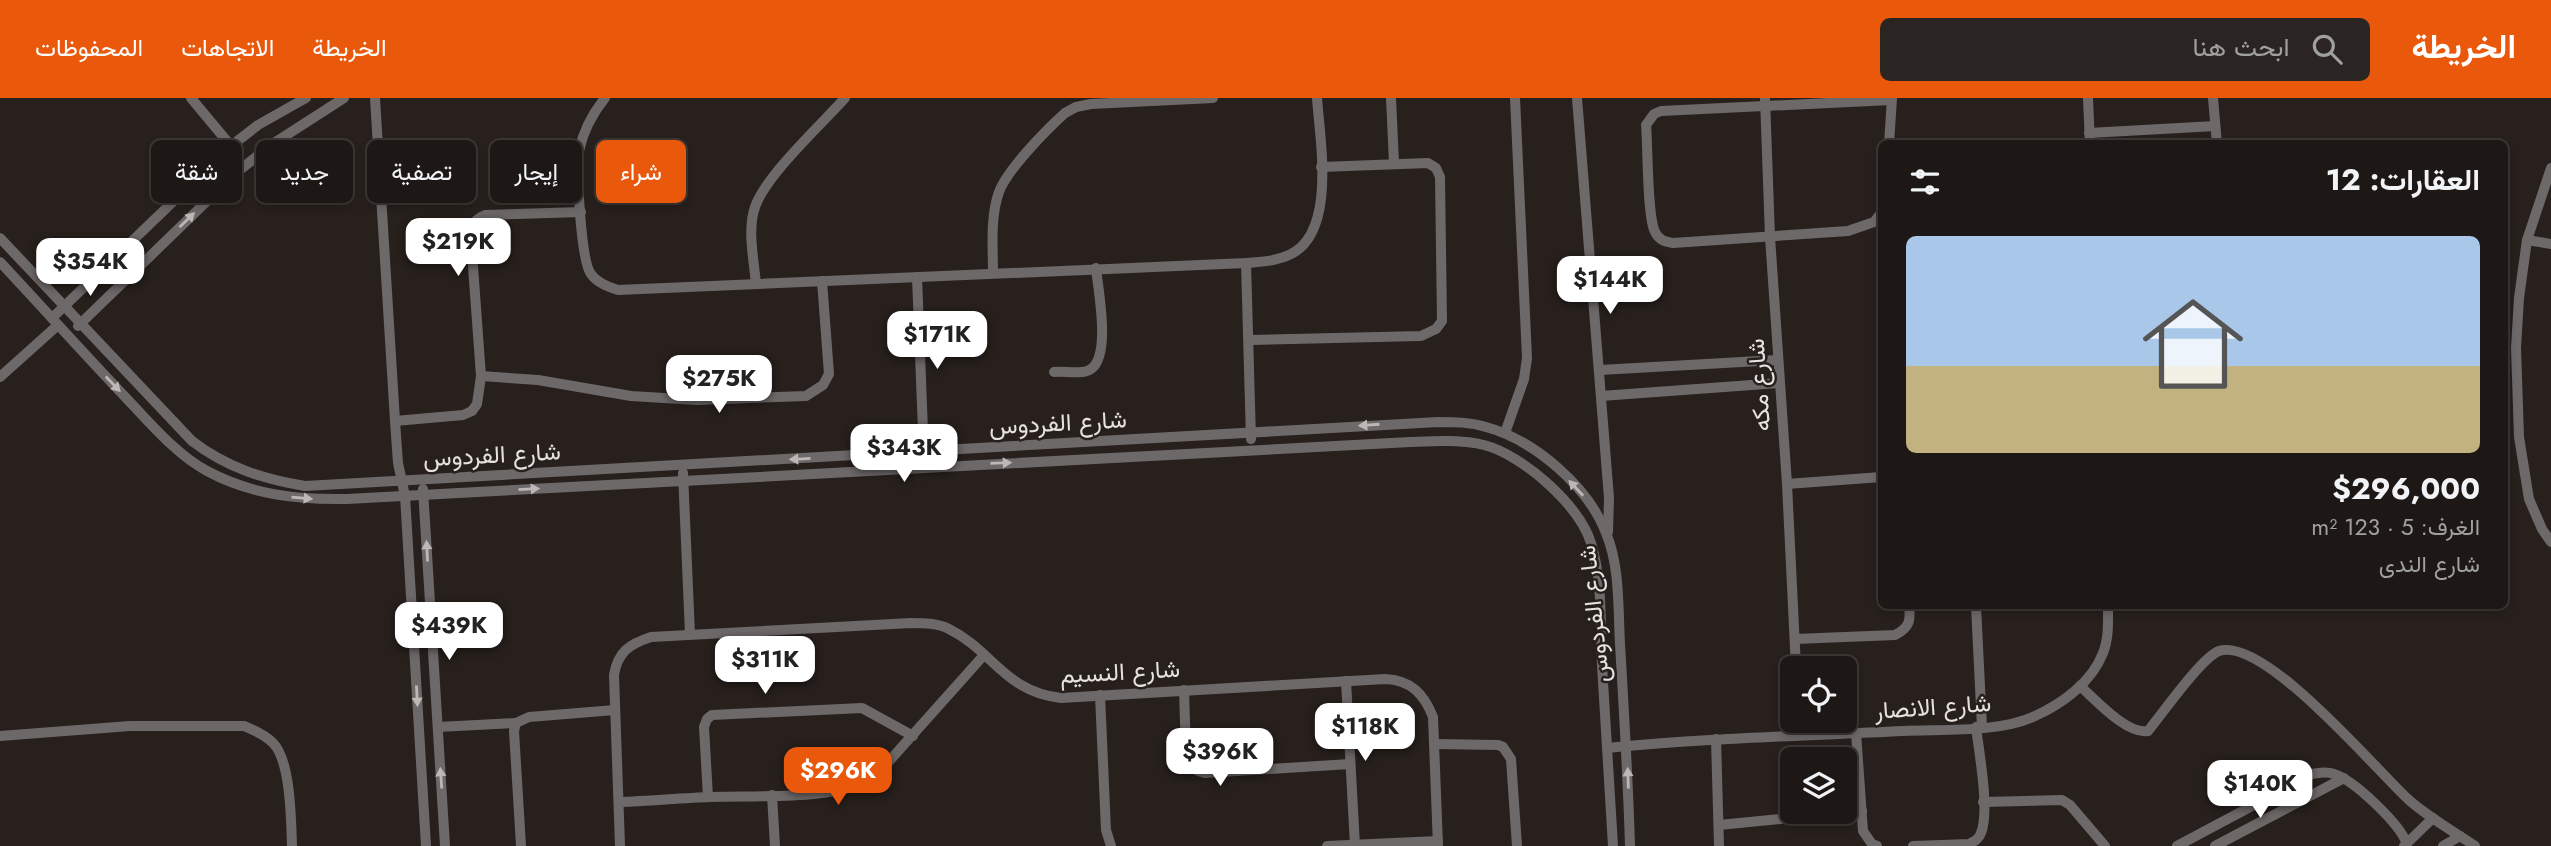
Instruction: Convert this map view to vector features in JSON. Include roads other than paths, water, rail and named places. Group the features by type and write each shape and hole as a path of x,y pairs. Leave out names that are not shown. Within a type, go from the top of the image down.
{"street":[{"path":"191,98 226,140"},
{"path":"239,140 258,125 306,98"},
{"path":"68,335 236,173 271,145 344,98"},
{"path":"375,98 398,463 405,496 426,846"},
{"path":"605,98 586,128 579,151 578,171 584,257 589,273 608,288 618,290 1273,260 1290,255 1305,245 1315,230 1320,213 1318,98"},
{"path":"756,284 752,224 755,208 774,176 845,98"},
{"path":"993,273 995,206 999,190 1065,113 1091,104 1213,98"},
{"path":"1391,98 1394,163"},
{"path":"1505,433 1524,379 1527,348 1515,98"},
{"path":"1577,98 1609,498 1607,535"},
{"path":"2088,98 2090,138 2215,126"},
{"path":"2213,98 2217,140"},
{"path":"1878,217 1874,222 1848,231 1673,243 1664,241 1656,235 1651,217 1646,125 1654,114 1661,111 1765,102 1891,99 1889,140"},
{"name":"شارع مكه","path":"1765,102 1770,237 1796,656"},
{"path":"1250,340 1421,336 1436,329 1442,321 1440,177 1436,167 1428,163 1394,163 1321,167"},
{"path":"2551,168 2527,240 2516,348 2519,437 2529,499 2551,542"},
{"path":"0,377 55,321 64,306 172,203"},
{"path":"395,421 453,417 472,411 480,397 481,376 470,230 473,223 485,215 581,212"},
{"name":"شارع الفردوس","path":"0,238 192,441 226,464 277,481 305,486 1438,422 1483,426 1505,433 1524,444 1564,476 1598,514 1607,535 1616,583 1630,846"},
{"path":"2527,240 2551,244"},
{"name":"شارع الفردوس","path":"0,262 169,441 204,470 261,492 296,498 405,496 1410,442 1467,443 1502,451 1542,480 1577,516 1586,531 1595,558 1613,846"},
{"path":"1247,263 1251,449"},
{"path":"1054,372 1086,371 1095,367 1100,359 1103,346 1096,268"},
{"path":"96,276 101,287 113,293"},
{"path":"918,277 925,467"},
{"path":"481,376 538,380 631,396 697,400 806,396 823,385 829,374 822,281"},
{"path":"35,300 48,288"},
{"path":"89,358 101,346"},
{"path":"1600,370 1777,360"},
{"path":"1601,396 1779,383"},
{"path":"683,465 690,634"},
{"path":"591,470 593,485"},
{"path":"1787,484 1878,477"},
{"path":"423,480 445,846"},
{"path":"1795,639 1895,635 1905,630 1909,624 1909,609"},
{"path":"1913,846 1969,844 1976,840 1983,825 1976,609"},
{"name":"شارع الانصار","path":"1857,733 1979,727 2031,718 2052,708 2080,686 2103,653 2108,629 2108,609"},
{"name":"شارع النسيم","path":"615,710 616,661 621,652 629,646 651,637 911,622 947,628 984,655 1013,681 1044,696 1061,698 1398,679 1410,684 1427,702 1433,717 1438,843"},
{"path":"2080,686 2131,729 2143,732 2148,731 2213,654 2230,650 2257,658 2298,690 2402,793 2474,846"},
{"path":"620,802 772,795 845,790 862,786 875,777 984,655"},
{"path":"1346,681 1355,845"},
{"path":"1184,690 1188,757 1198,772 1350,764"},
{"path":"1100,695 1106,830 1111,846"},
{"path":"708,797 704,727 712,715 862,708 912,736"},
{"path":"438,727 516,723 529,717 615,710 620,846"},
{"path":"516,723 514,732 521,846"},
{"path":"0,736 130,726 244,726 260,733 274,744 282,761 291,812 292,846"},
{"path":"1856,733 1863,831 1872,844 1877,846"},
{"name":"شارع الانصار","path":"1607,748 1717,739 1856,733"},
{"path":"1717,739 1719,846"},
{"path":"1435,744 1503,747 1511,759 1517,846"},
{"path":"2177,846 2312,774 2329,772 2344,778 2395,823 2405,845 2433,818"},
{"path":"2215,846 2344,778"},
{"path":"772,795 775,846"},
{"path":"1983,802 2062,800 2070,805 2105,846"},
{"path":"1719,825 1862,811"},
{"path":"2443,846 2460,836"},
{"path":"1327,846 1438,843"}]}
